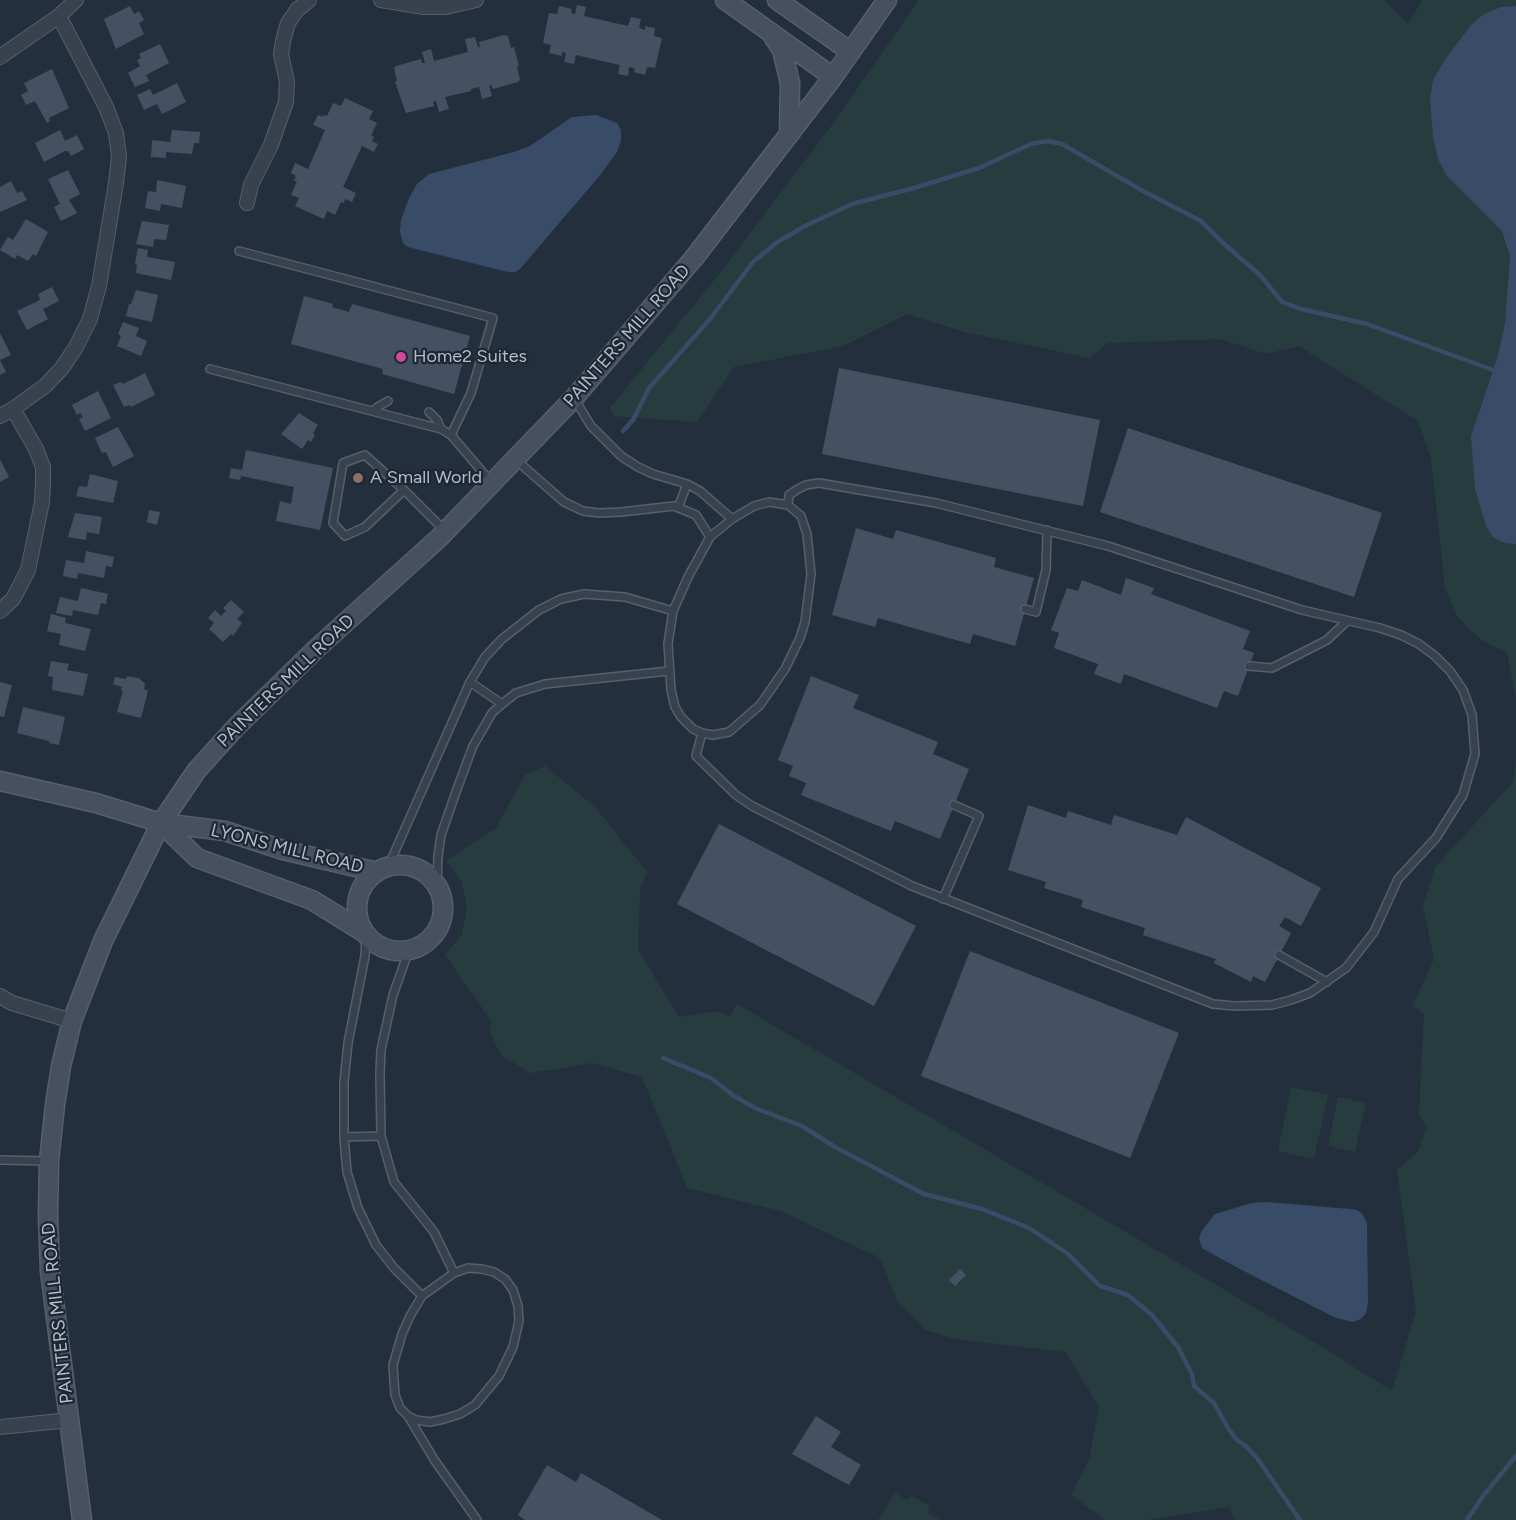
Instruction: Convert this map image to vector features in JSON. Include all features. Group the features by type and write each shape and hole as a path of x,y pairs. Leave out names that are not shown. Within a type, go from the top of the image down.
{"main road":[{"path":"724,0 833,77"},
{"path":"777,0 851,52"},
{"name":"PAINTERS MILL ROAD","path":"82,1520 50,1271 49,1161 61,1066 72,1021 103,941 161,823 197,770 236,727 317,648 380,594 445,531 574,398 694,258 833,77 887,0"},
{"path":"772,34 782,50 790,83 789,135"},
{"name":"LYONS MILL ROAD","path":"0,781 96,803 161,823 225,831 283,850 383,869 406,866 415,868 423,872 437,886"},
{"name":"LYONS MILL ROAD","path":"161,823 197,858 312,900 384,948 409,950"},
{"name":"LYONS MILL ROAD","path":"366,934 360,923 357,904 364,885 383,869"},
{"path":"409,950 417,948 430,938 439,925 443,902 437,886"}],"street":[{"path":"0,57 59,16 76,0"},
{"path":"247,203 251,184 271,145 286,102 287,82 281,54 288,23 297,10 309,0"},
{"path":"381,0 424,7 446,7 476,0"},
{"path":"0,416 45,386 62,368 90,319 99,286 116,183 119,156 116,134 106,107 59,16"},
{"path":"0,611 13,599 28,570 44,482 43,466 36,449 13,409"},
{"path":"0,996 12,1003 72,1021"},
{"path":"0,1427 70,1420"}],"lane":[{"path":"239,250 493,318 471,393 452,435"},
{"path":"210,369 441,429 452,435 492,484"},
{"path":"574,398 591,426 621,456 653,474 687,484 713,500 732,519"},
{"path":"374,411 388,401"},
{"path":"429,412 437,420 441,429"},
{"path":"404,490 365,527 345,536 333,523 343,463 365,455 404,490 445,531"},
{"path":"516,460 564,502 583,511 599,513 663,507 678,508 696,515 710,537"},
{"path":"702,733 696,756 744,800 912,886 1213,1004 1235,1006 1272,1005 1292,1000 1310,993 1346,968 1363,948 1382,916 1398,879 1436,838 1463,795 1475,754 1472,715 1463,690 1450,671 1419,644 1401,635 1302,610 1108,546 936,503 819,483 806,485 789,495 788,505"},
{"path":"678,508 687,484"},
{"path":"769,502 788,505 801,516 810,552 809,600 800,638 785,669 760,705 729,732 713,735 702,733 693,729 681,717 670,690 668,644 673,611 710,537 732,519 754,506 769,502"},
{"path":"1025,609 1036,612 1046,570 1047,530"},
{"path":"383,869 470,682 485,657 502,639 538,610 561,599 584,594 625,597 673,611"},
{"path":"1250,666 1272,668 1327,640 1346,621"},
{"path":"437,886 441,835 473,746 492,713 516,693 545,684 669,671"},
{"path":"470,682 502,704"},
{"path":"944,899 979,816 954,805"},
{"path":"366,934 365,956 348,1043 344,1082 344,1137 347,1172 358,1208 376,1245 394,1268 422,1296"},
{"path":"409,950 393,995 381,1050 381,1136 394,1182 434,1232 454,1273"},
{"path":"1279,956 1327,982"},
{"path":"344,1137 381,1136"},
{"path":"0,1160 49,1161"},
{"path":"408,1416 430,1422 460,1414 475,1405 499,1376 513,1347 519,1321 518,1306 513,1290 505,1279 494,1272 468,1268 454,1273 422,1296 402,1334 393,1365 395,1395 400,1408 408,1416 435,1461 477,1520"}],"green space":[{"path":"919,0 1384,0 1407,24 1423,0 1516,0 1516,699 1507,653 1482,640 1468,628 1456,614 1445,588 1431,458 1418,421 1299,346 1266,354 1220,339 1108,343 1089,358 965,332 907,314 843,346 734,367 697,422 612,416 614,414 609,409 724,268 832,125"},
{"path":"1516,760 1516,1520 1235,1520 1229,1507 1147,1520 1105,1520 1071,1495 1089,1460 1099,1406 1065,1352 955,1339 926,1330 898,1303 880,1258 781,1211 687,1188 642,1077 592,1063 530,1073 501,1055 489,1030 492,1022 445,955 462,934 467,908 462,882 446,861 496,828 525,775 545,766 595,807 647,872 640,890 638,950 679,1017 718,1011 730,1017 737,1004 1327,1350 1392,1391 1416,1311 1397,1169 1418,1152 1426,1128 1419,1113 1424,1014 1413,1006 1434,959 1423,906 1435,867 1513,782"},
{"path":"1291,1087 1328,1095 1314,1159 1278,1151"},
{"path":"1338,1097 1366,1103 1355,1152 1328,1146"},
{"path":"895,1493 907,1500 911,1495 930,1506 927,1512 940,1520 878,1520"}],"water":[{"path":"1516,6 1516,544 1505,543 1493,537 1486,526 1475,489 1471,436 1497,359 1505,324 1510,256 1502,231 1447,176 1438,159 1433,137 1430,99 1433,80 1446,58 1472,24 1484,14 1501,7"},
{"path":"596,115 617,123 621,130 617,152 520,269 508,272 408,247 403,243 400,232 401,220 409,198 417,184 429,174 514,152 530,146 572,117"},
{"path":"1266,1202 1350,1209 1357,1210 1363,1215 1367,1224 1368,1303 1366,1313 1361,1319 1353,1322 1336,1318 1202,1248 1199,1239 1201,1232 1215,1214 1252,1203"}],"building":[{"path":"577,5 586,7 584,16 628,26 631,17 641,19 639,28 645,30 645,26 655,28 654,36 662,38 655,68 647,67 645,75 634,72 635,69 629,67 628,76 618,74 620,65 576,55 574,64 564,62 566,53 562,52 562,56 549,53 551,45 543,43 549,13 557,14 559,6 572,9 571,13 575,14"},
{"path":"130,6 134,14 139,11 144,20 139,23 144,34 116,49 104,19"},
{"path":"508,36 511,48 514,47 519,66 517,66 520,80 518,82 493,89 491,85 489,86 492,96 482,99 479,87 445,97 449,109 439,112 436,101 433,102 434,106 406,113 395,82 397,81 394,68 396,66 421,59 422,63 425,63 422,52 431,49 434,61 468,52 465,39 475,37 480,47 479,42"},
{"path":"160,44 169,63 146,75 149,81 135,87 128,73 140,66 137,60 141,58 139,54"},
{"path":"52,69 69,108 49,118 50,121 47,123 35,101 26,105 21,95 28,91 24,83"},
{"path":"177,83 186,102 162,114 157,104 144,110 137,95 150,89 153,95"},
{"path":"345,98 373,111 369,119 377,123 371,136 374,137 372,141 378,144 374,152 362,146 343,187 356,193 352,202 345,199 344,203 341,202 335,215 327,211 324,219 295,206 299,198 291,195 297,181 294,181 296,176 291,173 295,163 308,169 325,130 313,125 318,115 327,116 333,103 341,106"},
{"path":"60,130 65,141 77,135 84,149 71,156 68,151 65,151 44,162 35,143"},
{"path":"172,130 200,132 199,143 194,143 192,154 166,152 166,158 151,157 152,140 170,142"},
{"path":"68,170 80,194 69,200 77,213 61,221 54,207 60,204 48,179"},
{"path":"157,180 186,186 182,208 161,204 160,211 145,208 148,191 156,192"},
{"path":"11,181 17,193 22,191 27,200 0,212 0,187"},
{"path":"26,219 48,232 36,256 33,254 28,261 17,255 15,259 0,250 8,237 13,240"},
{"path":"142,221 169,225 166,240 154,239 153,247 136,244"},
{"path":"138,248 148,250 147,257 175,262 171,280 136,273"},
{"path":"52,287 59,301 43,309 48,319 27,330 17,311 38,301 40,299 38,294"},
{"path":"136,290 158,295 152,322 126,316"},
{"name":"Home2 Suites","path":"304,296 333,304 332,307 349,312 352,304 470,336 454,394 382,374 383,369 291,344"},
{"path":"123,322 139,328 136,336 147,341 141,356 117,346 121,336 118,334"},
{"path":"0,333 11,355 0,360"},
{"path":"0,360 6,372 0,375"},
{"path":"839,368 1100,420 1083,506 822,454"},
{"path":"145,373 155,395 131,407 130,405 124,407 113,385 121,382 123,384"},
{"path":"98,391 111,418 85,431 79,419 83,417 80,413 77,415 72,405"},
{"path":"299,413 318,425 311,442 308,440 302,449 281,434"},
{"path":"118,427 134,456 113,467 106,452 102,453 95,438"},
{"path":"1128,428 1382,513 1354,597 1100,512"},
{"path":"246,450 333,468 320,530 276,521 280,501 291,504 294,487 241,476 240,480 229,478 231,468 242,470"},
{"path":"0,459 9,477 0,482"},
{"path":"90,474 118,481 113,503 76,496 79,486 87,487"},
{"path":"149,510 160,512 157,525 147,522"},
{"path":"75,513 102,517 99,534 87,532 86,540 68,537"},
{"path":"856,528 893,539 896,530 996,558 994,567 1034,578 1015,646 973,634 970,644 878,618 875,627 832,615"},
{"path":"86,551 114,557 112,567 106,566 104,578 78,573 77,579 63,576 66,560 84,563"},
{"path":"1126,578 1154,588 1151,594 1250,631 1243,649 1254,653 1238,696 1224,691 1217,708 1124,674 1121,684 1094,674 1098,664 1054,648 1059,633 1051,630 1067,588 1078,591 1082,580 1121,595"},
{"path":"81,588 108,594 106,604 101,603 98,615 73,610 72,616 56,613 60,597 78,601"},
{"path":"231,600 244,612 237,619 242,623 233,636 231,634 223,642 209,629 214,623 208,618 215,610 221,616 226,611 223,608"},
{"path":"51,614 66,618 65,623 91,629 85,651 59,645 61,634 47,631"},
{"path":"51,661 69,664 67,670 88,674 83,696 52,690 53,677 48,676"},
{"path":"127,676 139,678 145,684 144,689 148,691 141,718 117,712 123,691 122,687 113,684 115,677 126,679"},
{"path":"811,676 859,695 853,708 938,742 933,754 969,769 940,839 895,821 891,831 801,795 806,783 789,776 793,766 778,760"},
{"path":"0,682 12,685 4,717 0,716"},
{"path":"23,707 65,717 59,745 17,733"},
{"path":"1028,805 1066,818 1068,811 1111,825 1114,815 1177,835 1186,817 1321,888 1301,926 1285,917 1279,926 1291,933 1265,982 1253,976 1251,982 1214,963 1216,959 1143,935 1145,928 1081,907 1083,900 1044,888 1046,882 1008,870"},
{"path":"719,824 916,926 874,1006 677,904"},
{"path":"970,951 1179,1033 1130,1158 921,1076"},
{"path":"960,1269 966,1275 955,1286 949,1280"},
{"path":"816,1416 841,1432 831,1447 861,1465 849,1485 792,1454"},
{"path":"547,1465 576,1482 581,1473 662,1520 525,1520 518,1515"}],"waterway":[{"path":"623,431 633,420 649,388 710,319 753,262 776,243 803,227 852,204 979,168 1031,144 1048,141 1062,144 1143,191 1201,221 1260,275 1282,302 1301,309 1367,324 1493,370"},
{"path":"663,1058 711,1078 734,1096 755,1108 802,1126 835,1147 924,1194 982,1209 1029,1228 1068,1254 1100,1286 1128,1295 1152,1315 1178,1347 1192,1374 1194,1386 1214,1403 1228,1428 1237,1440 1257,1458 1300,1520"},
{"path":"1467,1520 1483,1496 1516,1456"}],"place":[{"name":"Home2 Suites","path":"401,357"},
{"name":"A Small World","path":"358,478"}]}
